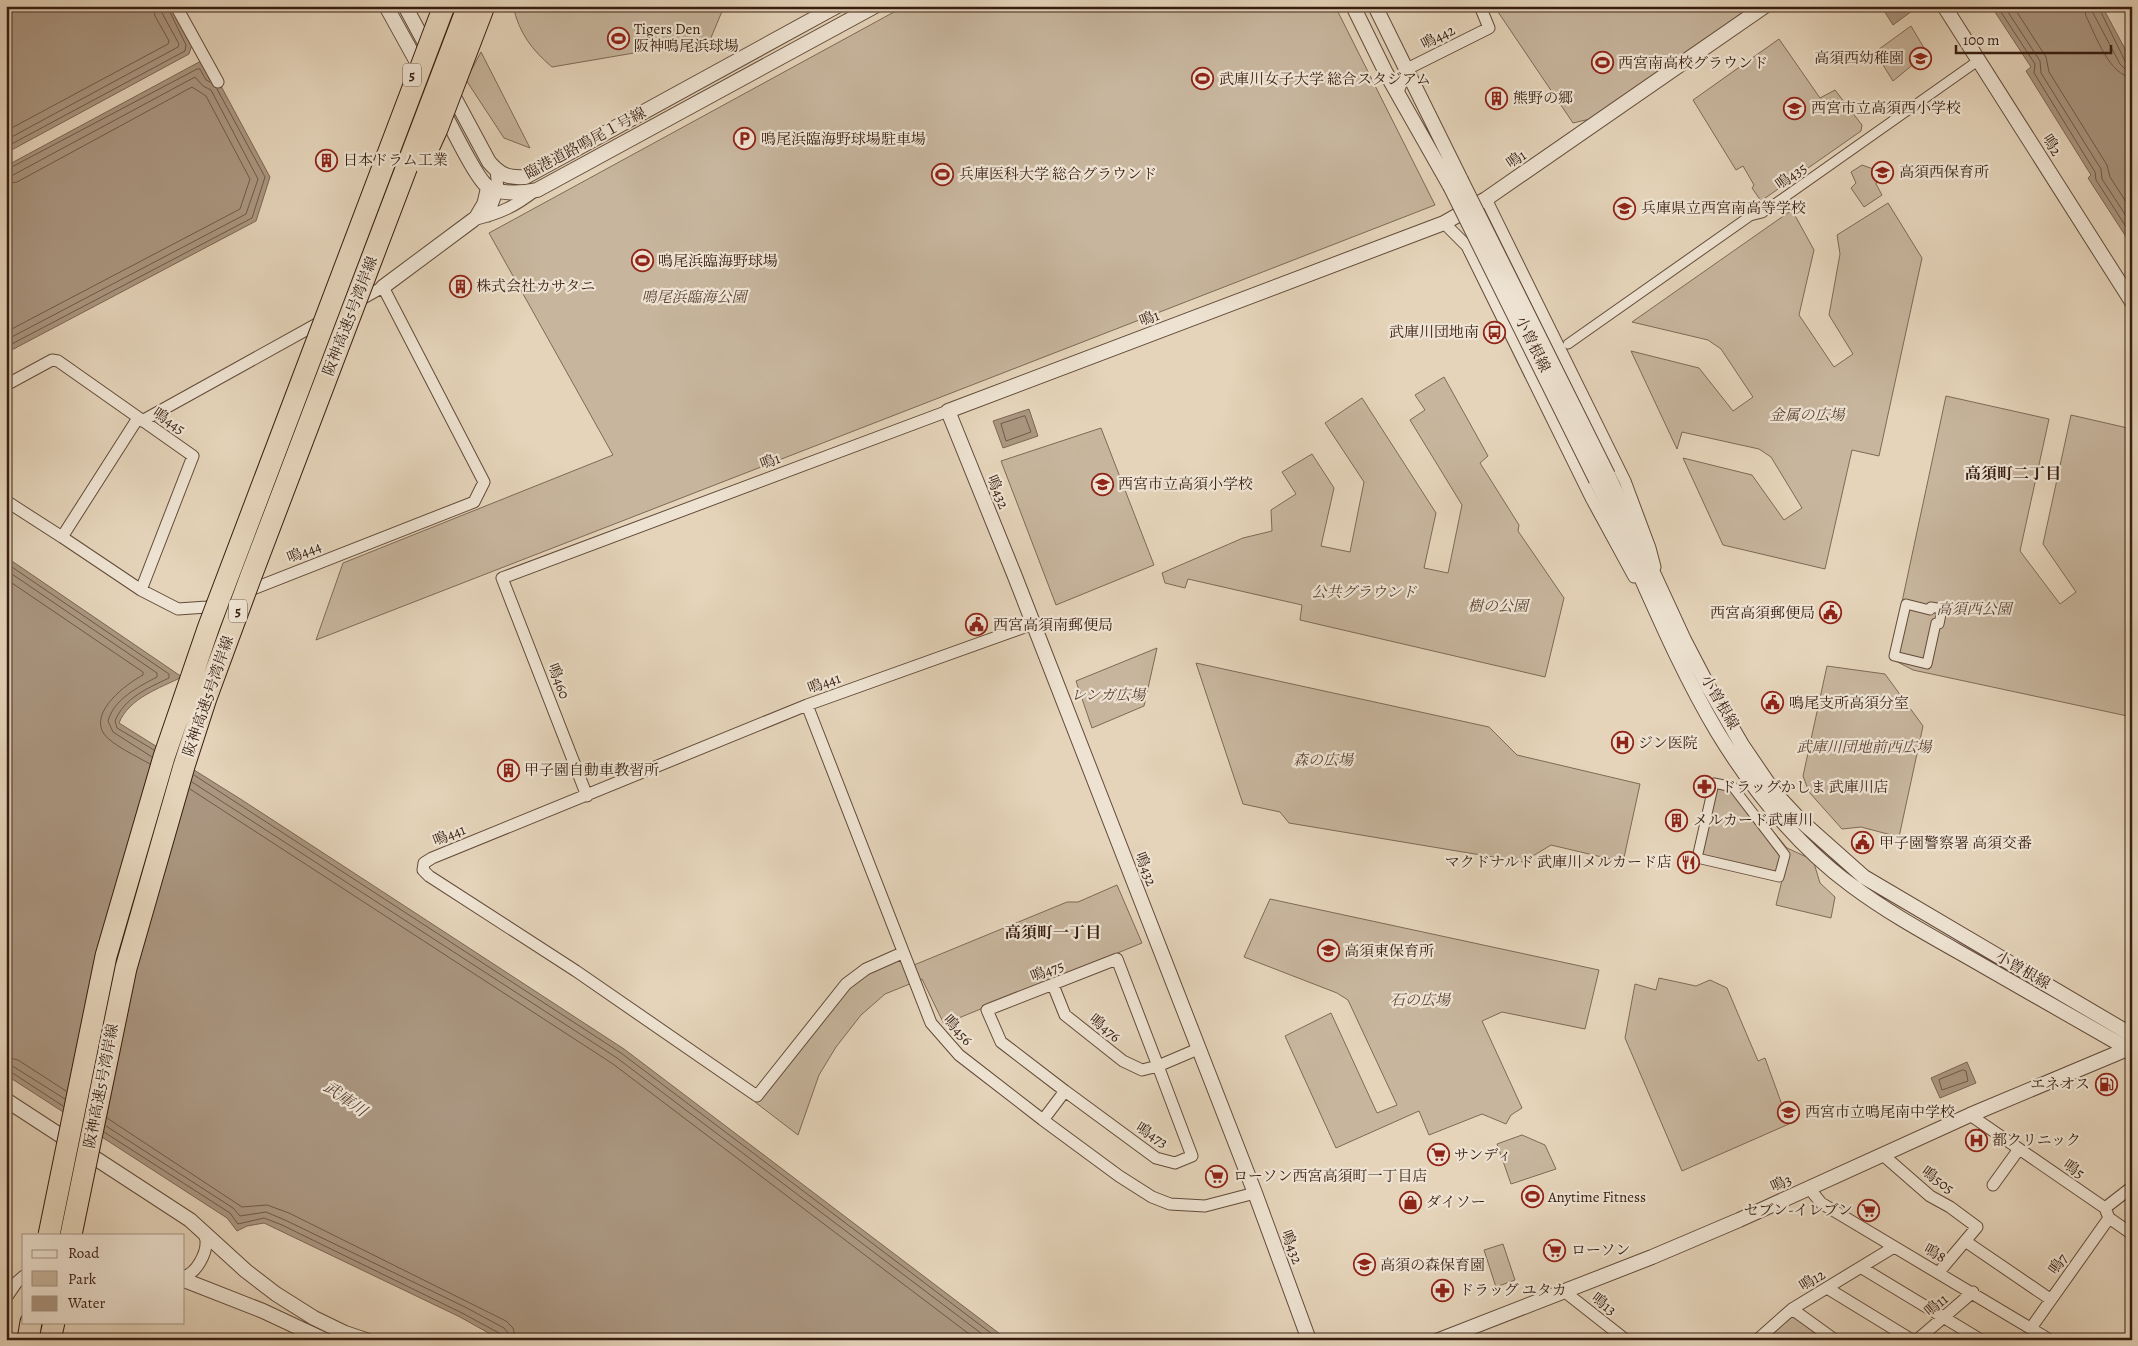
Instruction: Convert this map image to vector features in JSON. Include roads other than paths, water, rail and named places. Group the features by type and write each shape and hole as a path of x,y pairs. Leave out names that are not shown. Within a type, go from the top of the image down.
{"highway":[{"name":"5","path":"392,144 432,6"},
{"name":"阪神高速5号湾岸線","path":"49,1234 106,956 144,822 209,626 444,6"},
{"name":"阪神高速5号湾岸線","path":"72,1234 126,968 162,839 206,698 468,6"},
{"name":"5","path":"313,413 332,374 393,226 437,129 484,6"},
{"path":"28,1340 31,1324"},
{"path":"50,1340 54,1324"}],"street":[{"path":"176,6 218,82"},
{"path":"386,6 475,169 492,188"},
{"path":"405,6 489,162 496,170 488,216"},
{"name":"臨港道路鳴尾１号線","path":"496,170 502,175 513,178 525,176 837,6"},
{"name":"臨港道路鳴尾１号線","path":"492,188 512,192 537,190 875,6"},
{"path":"1353,6 1398,92 1456,183"},
{"path":"1375,6 1406,69 1456,183 1602,477 1661,591"},
{"name":"鳴442","path":"1406,69 1489,28 1480,6"},
{"name":"鳴1","path":"502,578 948,412 1444,223 1486,199 1765,6"},
{"name":"鳴2","path":"1944,6 2132,302"},
{"name":"鳴435","path":"1568,344 1750,216 1762,214 1979,60"},
{"path":"1398,92 1406,69"},
{"path":"474,220 492,188"},
{"path":"6,501 62,537 140,420 383,287 474,220 497,215 518,204 537,190"},
{"name":"小曽根線","path":"1486,199 1624,481 1650,548 1661,591 1701,672 1742,745 1774,792 1831,849 1864,878 2132,1035"},
{"name":"小曽根線","path":"1444,223 1467,246 1591,498 1719,734 1775,811 1826,864 1874,901 2130,1049"},
{"name":"鳴444","path":"62,537 141,590 178,609 207,606 474,502 484,482 383,287"},
{"name":"鳴445","path":"6,385 52,360 58,361 193,456 141,590"},
{"name":"鳴432","path":"948,412 1033,624 1255,1193 1309,1340"},
{"path":"1602,477 1616,520 1658,620"},
{"name":"鳴460","path":"502,578 588,796"},
{"path":"1906,604 1930,610 1931,607 1942,610 1939,624 1936,623 1927,664 1894,656 1906,604"},
{"name":"鳴441","path":"902,953 866,969 846,984 757,1096 576,971 423,870 424,863 432,858 588,796 807,705 1033,624"},
{"name":"鳴456","path":"807,705 902,953 931,1023 959,1055 1043,1120 1152,1198 1170,1204 1206,1206 1255,1193"},
{"path":"1714,783 1733,787 1784,855 1779,877 1697,858 1714,783"},
{"name":"鳴475","path":"1065,1091 1001,1042 987,1010 1053,986 1117,958 1158,1066"},
{"name":"鳴476","path":"1053,986 1065,1015 1123,1062 1142,1070 1158,1066"},
{"path":"1158,1066 1198,1048"},
{"name":"鳴3","path":"1439,1340 1667,1250 1970,1115 2130,1049"},
{"name":"鳴473","path":"1065,1091 1156,1158 1175,1163 1192,1156 1158,1066"},
{"path":"1043,1120 1065,1091"},
{"path":"6,1100 201,1229 246,1271 276,1294 314,1318 345,1333 366,1340"},
{"name":"鳴5","path":"1970,1115 2019,1148 2107,1213 2132,1234"},
{"path":"1993,1185 2019,1148"},
{"name":"鳴505","path":"1883,1155 1930,1196 1950,1207 1977,1227 1965,1241"},
{"name":"鳴7","path":"2031,1328 2107,1213 2132,1187"},
{"name":"鳴8","path":"1809,1188 1820,1203 1894,1248 1973,1292 2045,1338"},
{"path":"185,1275 194,1270 206,1250 207,1239 201,1229"},
{"path":"1939,1272 1965,1241 2050,1299"},
{"name":"鳴12","path":"1836,1340 1792,1309 1894,1248"},
{"path":"1862,1268 1981,1340"},
{"path":"6,1298 22,1278"},
{"path":"185,1280 263,1311 326,1340"},
{"path":"1827,1288 1912,1340"},
{"name":"鳴13","path":"1564,1292 1626,1340"},
{"name":"鳴11","path":"1917,1340 1973,1292"},
{"path":"1757,1340 1792,1309"}],"water":[{"path":"6,6 171,6 192,45 189,54 6,153"},
{"path":"1881,6 1919,6 1893,25"},
{"path":"1991,6 2102,6 2132,62 2132,246 2088,178 2091,175 2026,71 2031,67"},
{"path":"201,61 215,75 270,177 256,221 6,353 6,166"},
{"path":"1029,409 1038,436 1003,448 993,421"},
{"name":"武庫川","path":"6,557 182,677 138,700 124,714 119,723 242,800 624,1049 1008,1340 501,1340 460,1317 264,1223 247,1226 237,1231 227,1218 6,1075"},
{"path":"1967,1062 1976,1083 1940,1098 1931,1078"}],"place":[{"name":"Tigers Den 阪神鳴尾浜球場","path":"618,38"},
{"name":"高須西幼稚園","path":"1920,58"},
{"name":"西宮南高校グラウンド","path":"1602,63"},
{"name":"武庫川女子大学 総合スタジアム","path":"1203,79"},
{"name":"熊野の郷","path":"1497,98"},
{"name":"西宮市立高須西小学校","path":"1795,108"},
{"name":"鳴尾浜臨海野球場駐車場","path":"745,139"},
{"name":"日本ドラム工業","path":"327,160"},
{"name":"高須西保育所","path":"1883,172"},
{"name":"兵庫医科大学 総合グラウンド","path":"943,174"},
{"name":"兵庫県立西宮南高等学校","path":"1625,208"},
{"name":"鳴尾浜臨海野球場","path":"642,261"},
{"name":"株式会社カサタニ","path":"460,286"},
{"name":"武庫川団地南","path":"1495,332"},
{"name":"西宮市立高須小学校","path":"1102,484"},
{"name":"西宮高須郵便局","path":"1831,613"},
{"name":"西宮高須南郵便局","path":"977,625"},
{"name":"鳴尾支所高須分室","path":"1773,703"},
{"name":"ジン医院","path":"1622,743"},
{"name":"甲子園自動車教習所","path":"508,770"},
{"name":"ドラッグかしま 武庫川店","path":"1705,787"},
{"name":"メルカード武庫川","path":"1677,820"},
{"name":"甲子園警察署 高須交番","path":"1863,843"},
{"name":"マクドナルド 武庫川メルカード店","path":"1688,862"},
{"name":"高須東保育所","path":"1328,951"},
{"name":"エネオス","path":"2106,1084"},
{"name":"西宮市立鳴尾南中学校","path":"1789,1112"},
{"name":"都クリニック","path":"1976,1140"},
{"name":"サンディ","path":"1438,1155"},
{"name":"ローソン西宮高須町一丁目店","path":"1217,1176"},
{"name":"Anytime Fitness","path":"1532,1197"},
{"name":"ダイソー","path":"1410,1202"},
{"name":"セブン-イレブン","path":"1869,1210"},
{"name":"ローソン","path":"1555,1250"},
{"name":"高須の森保育園","path":"1364,1265"},
{"name":"ドラッグ ユタカ","path":"1443,1290"}],"district":[{"name":"高須町二丁目","path":"2013,474"},
{"name":"高須町一丁目","path":"1053,933"}],"park label":[{"name":"鳴尾浜臨海公園","path":"694,297"},
{"name":"金属の広場","path":"1807,415"},
{"name":"公共グラウンド","path":"1364,592"},
{"name":"樹の公園","path":"1498,606"},
{"name":"高須西公園","path":"1974,609"},
{"name":"レンガ広場","path":"1108,695"},
{"name":"武庫川団地前西広場","path":"1864,747"},
{"name":"森の広場","path":"1323,760"},
{"name":"石の広場","path":"1420,1000"}]}
